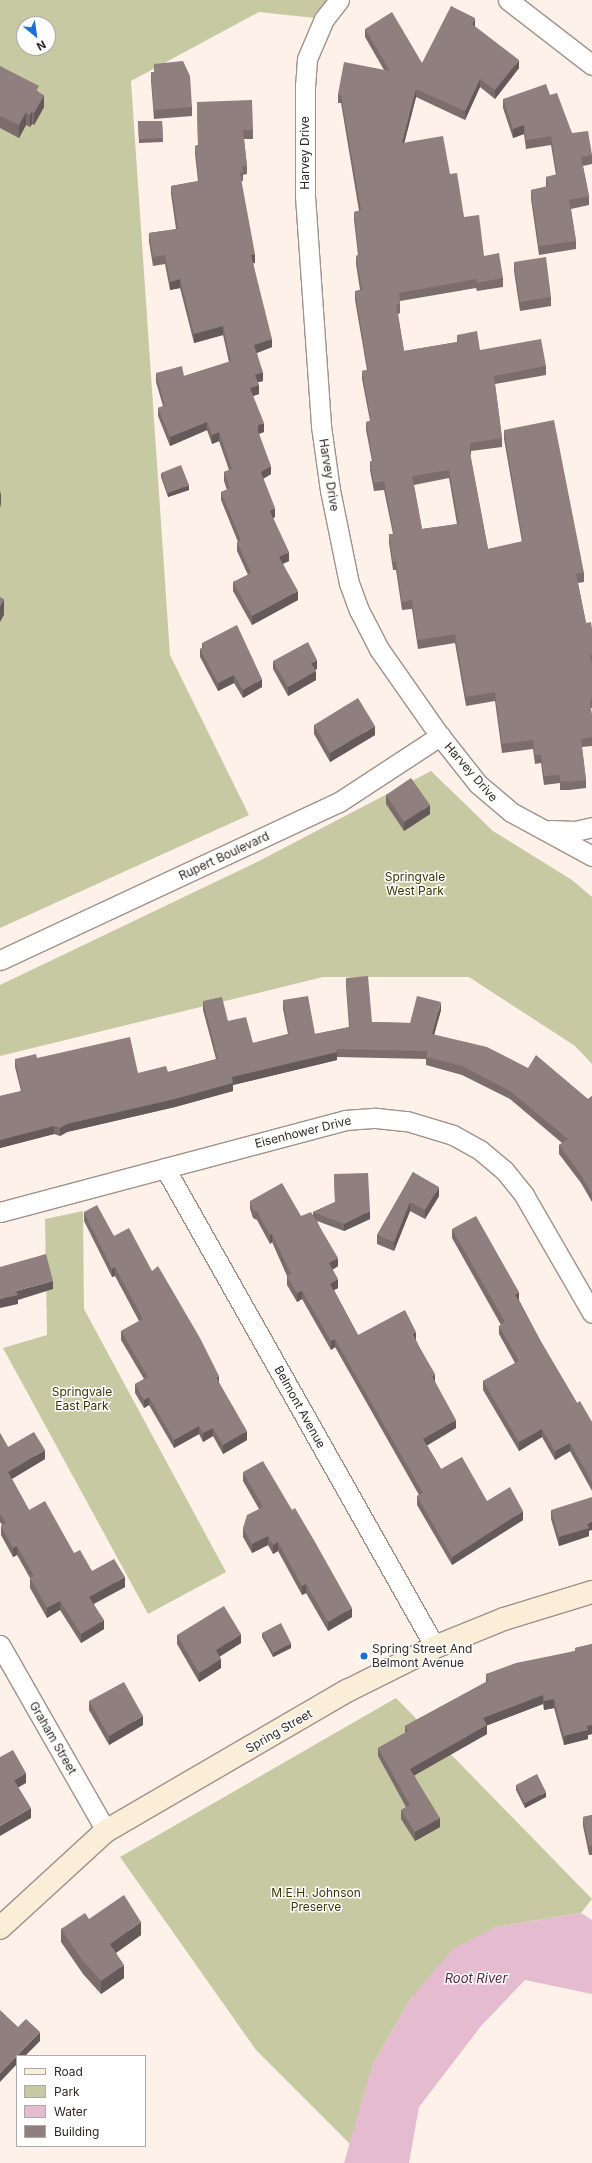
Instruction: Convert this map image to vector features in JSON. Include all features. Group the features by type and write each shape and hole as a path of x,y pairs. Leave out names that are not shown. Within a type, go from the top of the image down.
{"main road":[{"name":"Spring Street","path":"0,1928 106,1831 347,1691 435,1647 504,1619 592,1592"}],"street":[{"name":"Harvey Drive","path":"339,0 324,19 314,38 307,59 304,85 305,196 317,382 330,490 349,582 359,610 379,649 440,736 488,794 511,812 592,856"},
{"path":"508,0 592,65"},
{"name":"Rupert Boulevard","path":"0,960 339,802 440,736"},
{"path":"536,826 559,832 592,827"},
{"name":"Eisenhower Drive","path":"0,1212 344,1120 376,1118 423,1124 453,1135 473,1146 504,1170 524,1195 592,1313"},
{"name":"Belmont Avenue","path":"166,1168 435,1647"},
{"name":"Graham Street","path":"0,1645 106,1831"}],"green space":[{"path":"0,0 331,0 324,19 259,12 131,81 170,655 249,815 0,928"},
{"name":"Springvale West Park","path":"431,771 493,831 572,880 592,897 592,1064 575,1046 469,977 323,977 0,1056 0,985 259,861"},
{"name":"Springvale East Park","path":"83,1211 84,1309 226,1572 148,1614 3,1348 47,1335 45,1219"},
{"name":"M.E.H. Johnson Preserve","path":"396,1698 592,1899 581,1913 496,1927 411,1998 373,2064 350,2144 256,2050 120,1857"}],"water":[{"name":"Root River","path":"581,1913 592,1920 592,1994 525,1980 481,2026 419,2107 409,2163 344,2163 373,2064 411,1998 453,1949 496,1927"}],"building":[{"path":"451,6 475,18 472,24 519,60 495,90 480,79 465,111 416,89 402,143 443,136 450,174 457,173 464,217 479,215 484,256 499,253 503,278 477,283 476,279 399,293 400,304 396,305 404,351 458,342 457,335 477,331 480,350 541,339 546,366 494,376 502,438 470,443 471,447 469,447 488,549 523,541 504,430 554,420 584,573 576,574 586,623 591,622 592,629 592,655 590,655 592,664 592,699 590,700 592,737 581,739 586,780 569,782 560,781 560,775 544,776 541,755 535,755 533,740 502,744 495,692 466,697 455,634 418,640 412,600 402,602 396,561 393,562 389,534 394,534 384,481 374,483 370,461 373,461 366,422 371,421 362,371 368,370 355,291 362,290 356,256 359,255 354,212 361,210 341,95 338,94 344,62 390,71 365,29 392,12 422,63","holes":["449,470 459,524 422,529 412,476"]},
{"path":"183,61 190,76 192,107 154,110 151,72 154,72 154,64"},
{"path":"0,66 39,86 36,91 44,95 34,113 32,111 30,115 26,112 19,125 0,116"},
{"path":"546,84 550,95 557,93 572,133 588,131 592,155 581,157 589,196 569,200 576,241 539,246 531,190 548,186 546,177 557,174 551,136 526,140 524,125 513,129 503,99"},
{"path":"252,100 253,130 243,130 247,166 242,166 243,172 240,173 255,254 251,255 272,339 254,345 263,372 255,375 259,385 250,388 264,423 258,425 258,431 271,466 261,472 275,508 270,511 289,552 279,557 298,591 252,616 233,582 251,573 237,542 241,540 221,492 230,488 224,472 232,469 219,432 212,435 207,422 170,437 158,408 165,406 156,373 182,366 184,376 231,361 223,326 194,334 180,279 170,282 165,255 153,257 149,233 178,229 171,186 199,181 195,146 198,145 197,102"},
{"path":"138,121 162,121 163,138 139,139"},
{"path":"546,257 551,297 520,302 514,262"},
{"path":"181,465 189,485 168,493 161,473"},
{"path":"0,597 4,599 0,606"},
{"path":"237,625 262,679 243,690 234,675 218,683 200,649 204,647 202,643"},
{"path":"308,642 317,660 311,663 316,671 288,687 273,661"},
{"path":"358,698 375,726 330,753 314,725"},
{"path":"411,778 430,805 404,822 386,795"},
{"path":"368,976 372,1022 410,1023 417,996 441,1002 432,1034 487,1047 528,1068 536,1055 588,1099 592,1096 592,1194 581,1175 559,1145 568,1139 510,1091 462,1066 426,1057 428,1051 336,1049 337,1052 232,1077 233,1083 175,1099 67,1124 60,1128 54,1126 0,1140 0,1096 22,1091 15,1059 36,1054 37,1058 130,1037 138,1073 166,1066 168,1072 218,1059 203,1001 222,997 228,1021 246,1017 253,1043 289,1034 283,1000 308,996 315,1034 350,1027 346,978"},
{"path":"413,1172 439,1187 425,1210 410,1202 394,1242 377,1235"},
{"path":"368,1173 370,1211 344,1224 313,1212 335,1202 334,1174"},
{"path":"282,1183 301,1216 311,1212 338,1258 329,1263 338,1279 330,1284 358,1335 405,1310 416,1332 412,1334 435,1374 432,1376 456,1420 423,1439 441,1469 462,1457 487,1501 510,1487 523,1511 452,1557 417,1496 423,1493 335,1339 331,1341 302,1291 297,1293 287,1276 291,1274 272,1234 270,1235 257,1211 253,1210 250,1201"},
{"path":"97,1205 114,1236 129,1228 152,1271 158,1266 200,1338 219,1376 216,1377 247,1431 223,1445 213,1428 203,1433 199,1426 174,1440 149,1397 144,1400 135,1384 148,1377 121,1331 143,1319 115,1267 112,1269 84,1212"},
{"path":"476,1216 519,1292 515,1294 540,1340 577,1403 580,1401 592,1422 592,1482 570,1443 555,1451 542,1429 519,1442 483,1381 519,1361 499,1326 505,1322 452,1229"},
{"path":"46,1254 53,1281 16,1291 18,1295 0,1299 0,1267"},
{"path":"34,1432 45,1450 8,1472 29,1510 45,1501 74,1553 80,1550 92,1571 114,1559 125,1577 89,1597 104,1620 81,1634 60,1601 47,1608 30,1578 34,1576 17,1546 13,1548 1,1526 6,1523 0,1513 0,1433 8,1447"},
{"path":"263,1461 292,1510 295,1508 352,1608 328,1622 306,1584 302,1586 278,1542 273,1545 268,1536 252,1544 243,1528 247,1515 263,1507 243,1472"},
{"path":"592,1497 592,1521 587,1523 589,1528 559,1537 551,1510"},
{"path":"224,1606 241,1634 216,1650 221,1659 199,1673 177,1635"},
{"path":"281,1623 291,1643 273,1653 262,1633"},
{"path":"592,1644 592,1725 587,1726 588,1730 564,1736 554,1699 544,1701 543,1695 483,1718 487,1725 410,1769 440,1818 415,1832 401,1810 410,1805 378,1748 408,1731 405,1726 488,1681 486,1674 516,1663 575,1651 575,1648"},
{"path":"124,1682 143,1716 109,1736 89,1701"},
{"path":"13,1750 26,1773 14,1780 31,1808 0,1826 0,1757"},
{"path":"537,1774 546,1792 525,1803 516,1785"},
{"path":"592,1815 592,1846 589,1846 583,1817"},
{"path":"124,1895 141,1922 110,1944 124,1965 101,1981 83,1961 61,1929 85,1913 89,1919"},
{"path":"0,2010 18,2027 26,2019 40,2032 0,2073"}],"place":[{"name":"Spring Street And Belmont Avenue","path":"364,1656"}]}
